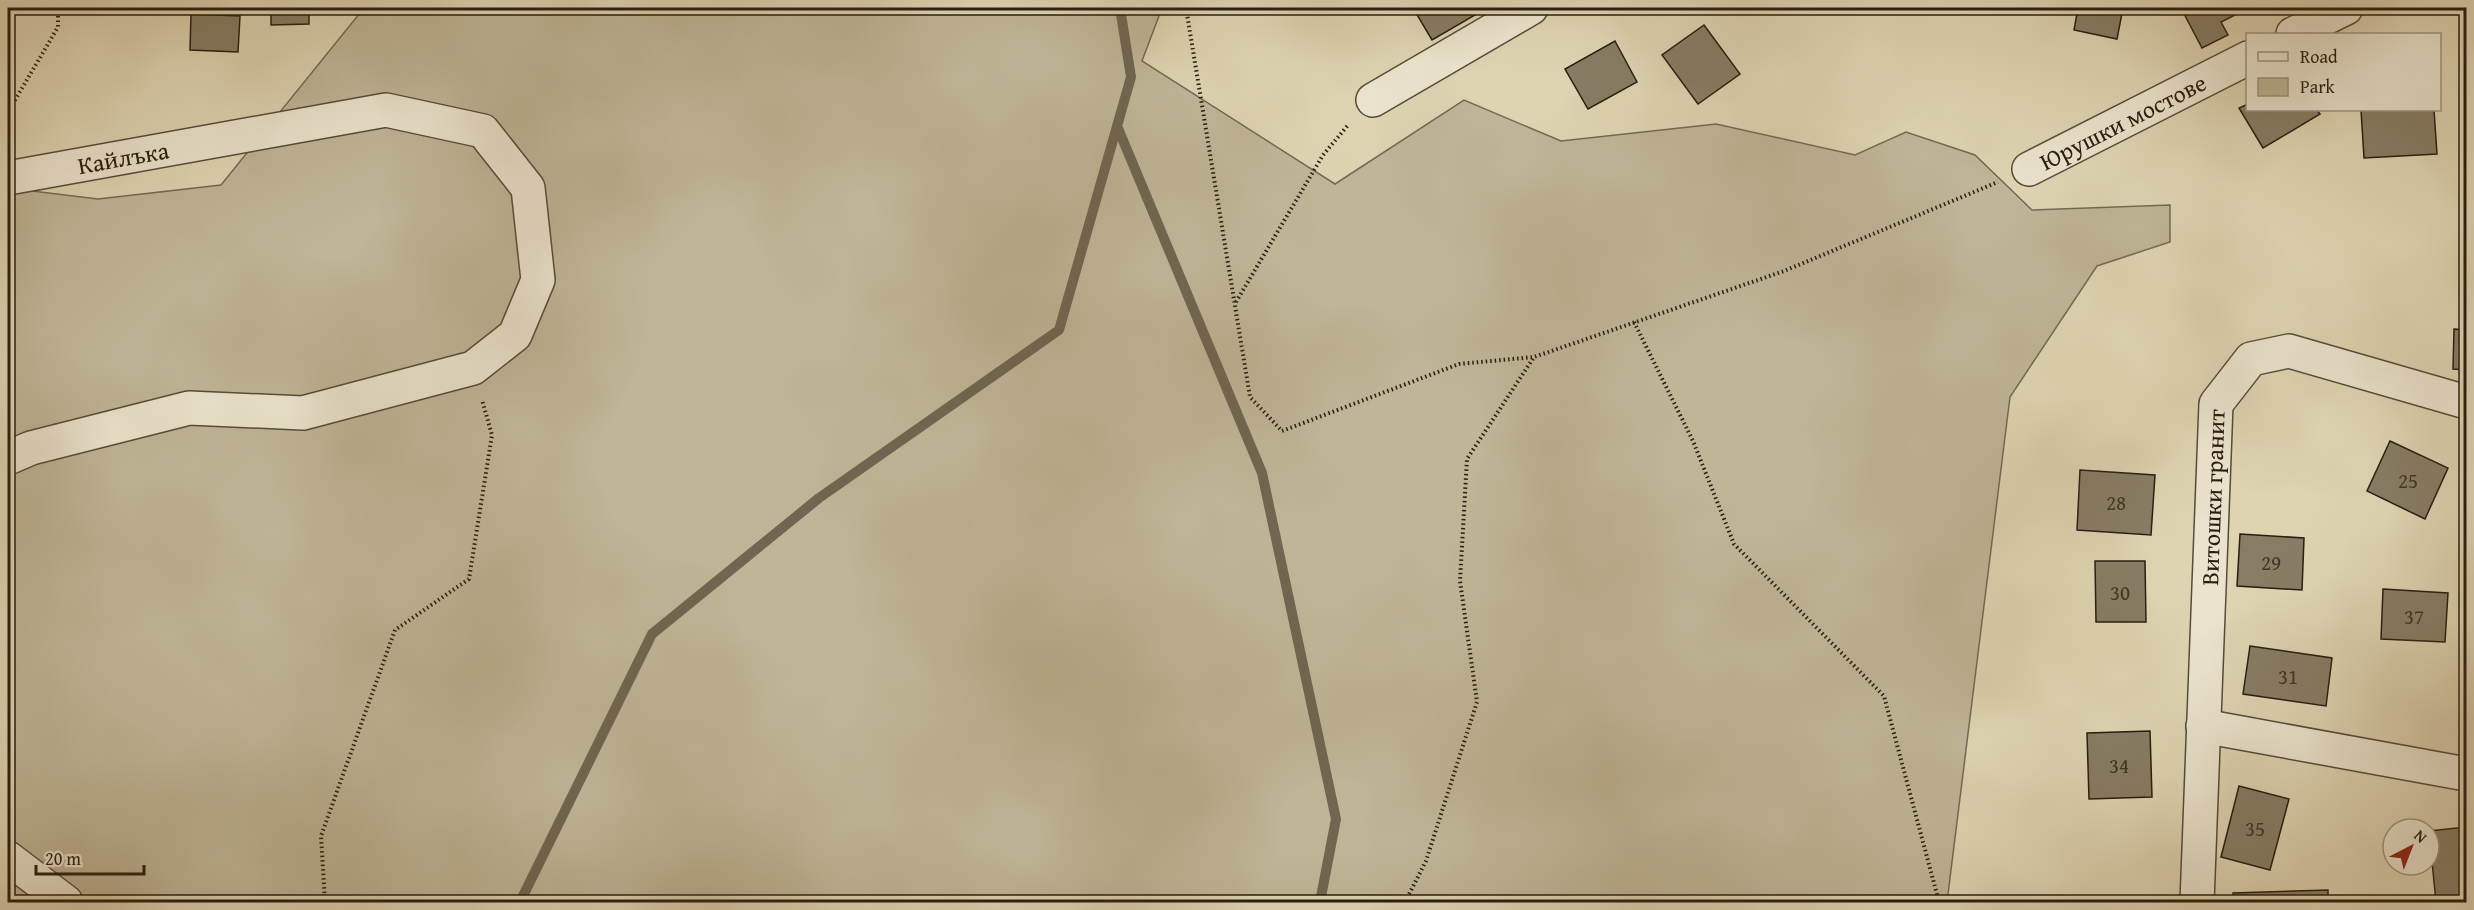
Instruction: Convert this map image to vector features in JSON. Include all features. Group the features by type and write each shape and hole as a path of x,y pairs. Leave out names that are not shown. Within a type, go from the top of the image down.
{"street":[{"path":"1373,100 1531,8"},
{"path":"2295,33 2346,8"},
{"name":"Юрушки мостове","path":"2029,169 2246,59"},
{"name":"Кайлъка","path":"8,178 386,110 483,131 528,188 538,280 515,335 473,368"},
{"name":"Витошки гранит","path":"2196,903 2216,404 2251,359 2289,351 2466,402"},
{"path":"8,458 31,448 189,408 303,413 473,368"},
{"path":"2203,726 2466,774"},
{"path":"8,858 66,903"}],"path":[{"path":"8,112 58,27 58,8"},
{"path":"1186,8 1250,397 1282,431 1460,364 1534,357 1784,271 2029,169"},
{"path":"1235,303 1323,156 1340,133 1373,100"},
{"path":"1634,322 1694,441 1734,544 1884,696 1939,903"},
{"path":"1405,903 1426,861 1476,702 1460,581 1467,459 1534,357"},
{"path":"325,903 321,836 395,630 470,579 492,435 473,368"}],"green space":[{"path":"364,8 1162,8 1142,61 1335,184 1464,100 1561,141 1716,124 1855,155 1906,132 1975,155 2032,210 2170,205 2170,242 2097,266 2010,397 1947,902 8,902 8,188 98,199 221,185"}],"building":[{"path":"119,8 157,8 156,13"},
{"path":"195,8 238,8 238,12 194,10"},
{"path":"271,8 309,8 309,24 271,25"},
{"path":"1413,8 1471,8 1475,15 1432,40"},
{"path":"2078,8 2123,8 2117,39 2074,30"},
{"path":"2181,8 2236,8 2239,13 2221,22 2228,35 2202,48"},
{"path":"191,14 240,16 238,52 190,50"},
{"path":"1704,25 1740,74 1698,104 1662,55"},
{"path":"1615,41 1637,82 1588,109 1565,69"},
{"path":"2246,105 2246,111 2318,111 2320,114 2263,148 2239,108"},
{"path":"2361,111 2434,111 2437,154 2364,158"},
{"path":"2454,329 2466,330 2466,370 2453,369"},
{"path":"2390,441 2448,468 2425,519 2367,491"},
{"path":"2080,470 2155,475 2151,535 2077,530"},
{"path":"2240,534 2304,538 2302,590 2237,586"},
{"path":"2095,561 2145,561 2146,622 2096,622"},
{"path":"2383,589 2448,593 2445,642 2381,639"},
{"path":"2250,646 2332,658 2326,706 2243,694"},
{"path":"2150,731 2152,797 2089,799 2087,733"},
{"path":"2239,786 2289,799 2270,870 2221,857"},
{"path":"2466,827 2466,902 2436,902 2434,877 2441,877 2441,830"},
{"path":"2328,890 2328,902 2234,902 2233,893"}],"waterway":[{"path":"520,902 652,634 819,498 1059,330 1131,77 1120,8"},
{"path":"1117,126 1262,473 1336,819 1320,902"}]}
